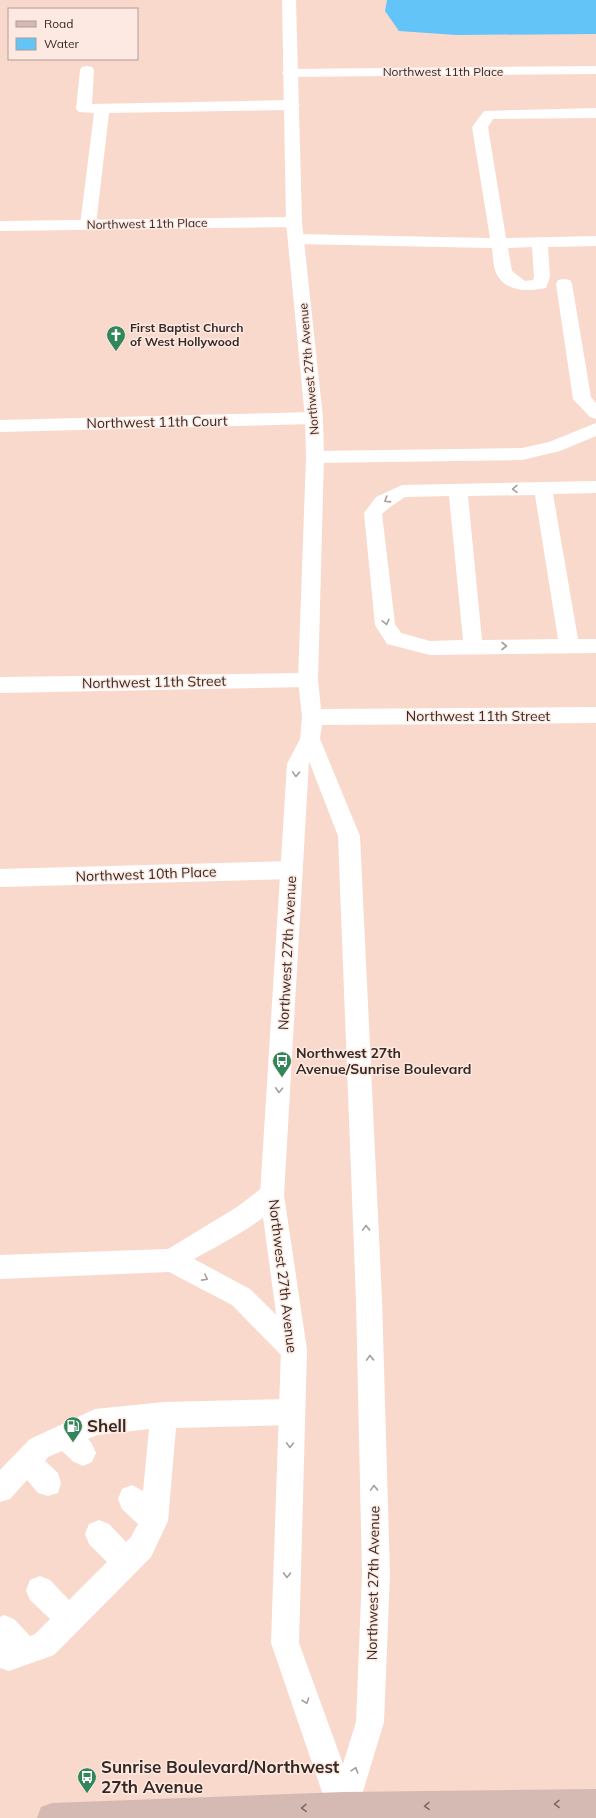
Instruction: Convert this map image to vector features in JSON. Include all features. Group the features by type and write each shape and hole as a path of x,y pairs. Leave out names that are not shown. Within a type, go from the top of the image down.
{"main road":[{"path":"52,1818 343,1812 596,1804"}],"street":[{"name":"Northwest 27th Avenue","path":"289,0 294,222 314,418 315,457 308,680 311,728 349,836 369,1300 376,1574 370,1722 343,1812"},
{"path":"87,70 84,109 292,105"},
{"name":"Northwest 11th Place","path":"290,73 596,70"},
{"path":"88,225 102,109"},
{"path":"540,242 542,277 540,284 530,287 519,286 504,272 480,127 489,114 596,113"},
{"name":"Northwest 11th Place","path":"0,226 294,222"},
{"path":"296,239 500,243 596,241"},
{"path":"564,284 582,399 596,413"},
{"name":"Northwest 11th Court","path":"0,426 314,418"},
{"path":"315,457 522,454 554,447 596,429"},
{"path":"596,487 402,491 383,502 373,513 385,625 394,639 430,648 596,646"},
{"path":"543,488 569,646"},
{"path":"458,490 473,647"},
{"name":"Northwest 11th Street","path":"0,685 308,680"},
{"name":"Northwest 11th Street","path":"311,728 596,715"},
{"name":"Northwest 27th Avenue","path":"311,728 296,764 292,870 272,1194 294,1350 285,1643 343,1812"},
{"name":"Northwest 10th Place","path":"0,878 292,870"},
{"path":"0,1267 171,1260 246,1215 272,1194"},
{"path":"171,1260 241,1297 294,1350"},
{"path":"0,1489 39,1448 74,1445 95,1422 164,1415 291,1412"},
{"path":"10,1645 44,1645 141,1547 154,1521 164,1415"},
{"path":"27,1461 48,1483"},
{"path":"132,1499 154,1521"},
{"path":"99,1534 126,1562"},
{"path":"40,1590 70,1620"}],"water":[{"path":"387,0 596,0 596,34 456,35 399,31 385,11"}],"place":[{"name":"First Baptist Church of West Hollywood","path":"116,352"},
{"name":"Northwest 27th Avenue/Sunrise Boulevard","path":"282,1078"},
{"name":"Shell","path":"73,1443"},
{"name":"Sunrise Boulevard/Northwest 27th Avenue","path":"87,1794"}]}
